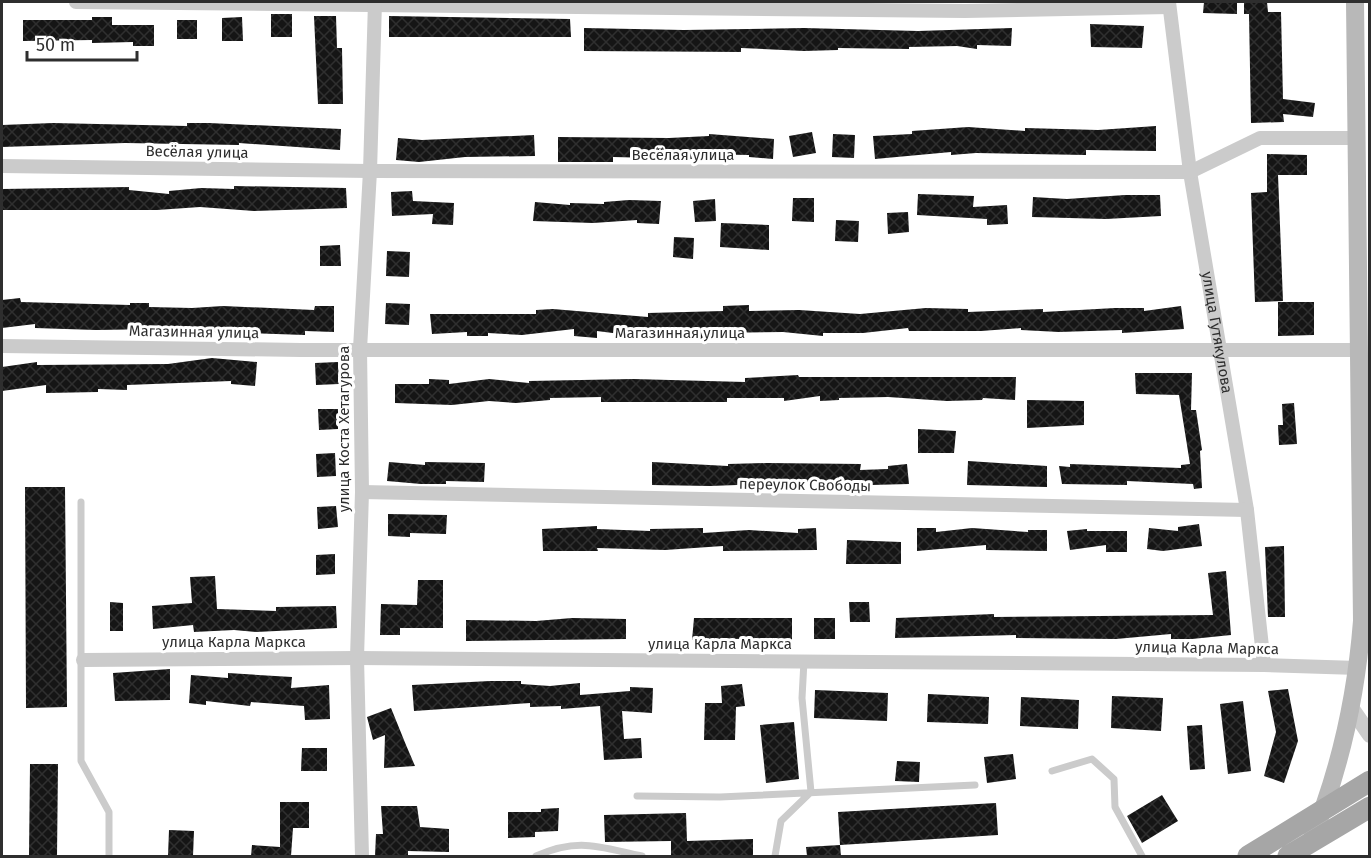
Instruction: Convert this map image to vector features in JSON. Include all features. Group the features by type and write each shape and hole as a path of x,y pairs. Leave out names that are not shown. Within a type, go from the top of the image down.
{"main road":[{"path":"1310,843 1344,746 1358,668 1362,621 1355,2"},
{"path":"1248,856 1370,780"},
{"path":"1288,856 1370,807"}],"street":[{"path":"76,2 965,6 1169,4"},
{"name":"улица Коста Хетагурова","path":"362,856 357,658 362,492 360,350 376,3"},
{"name":"улица Гутякулова","path":"1169,4 1190,172 1247,510 1264,665"},
{"name":"Весёлая улица","path":"2,166 370,171 1190,172 1260,138 1356,138"},
{"name":"Магазинная улица","path":"2,346 360,350 1359,350"},
{"name":"переулок Свободы","path":"362,492 1247,510"},
{"name":"улица Карла Маркса","path":"82,660 357,658 1264,665 1358,668"},
{"path":"1352,709 1370,735"}],"lane":[{"path":"81,502 81,761 109,812 109,856"},
{"path":"804,661 802,698 811,792"},
{"path":"1052,771 1092,759 1114,779 1115,807 1142,856"},
{"path":"637,796 720,797 975,785"},
{"path":"775,856 781,821 811,792"},
{"path":"536,856 560,846 586,844 642,856"}],"building":[{"path":"1204,2 1237,3 1237,14 1203,13"},
{"path":"1244,2 1267,2 1268,12 1281,12 1283,99 1315,103 1313,117 1283,114 1284,122 1251,123 1249,14 1244,14"},
{"path":"271,14 292,14 292,37 271,37"},
{"path":"314,16 336,16 337,48 342,48 343,104 318,104"},
{"path":"389,16 570,19 571,37 389,37"},
{"path":"92,17 112,17 112,25 154,25 154,46 133,46 133,42 92,43 92,40 23,41 23,20 92,20"},
{"path":"242,17 243,41 222,41 222,18"},
{"path":"177,20 197,20 197,39 177,39"},
{"path":"1090,24 1144,26 1142,48 1091,47"},
{"path":"584,28 684,30 804,28 918,31 1012,28 1011,46 977,45 977,49 957,46 909,47 909,49 838,48 838,50 804,51 741,48 741,52 584,51"},
{"path":"53,123 187,126 187,123 209,123 341,129 340,150 239,143 239,145 125,143 2,147 2,125"},
{"path":"1156,126 1156,151 1086,150 1086,155 976,153 951,155 951,152 875,159 873,136 968,127 1025,131 1025,128 1098,130"},
{"path":"812,132 816,153 793,157 789,136"},
{"path":"709,134 774,139 773,159 749,157 749,155 694,154 694,159 613,157 613,162 558,162 558,137 669,138 709,136"},
{"path":"833,134 855,135 854,158 832,157"},
{"path":"534,135 535,156 465,157 419,162 396,160 398,138 422,140"},
{"path":"1267,154 1307,155 1307,175 1278,175 1283,301 1255,302 1251,193 1267,192"},
{"path":"234,186 346,188 347,208 254,211 200,207 157,210 2,210 2,189 129,187 129,190 169,194 169,191 201,188 234,189"},
{"path":"412,191 413,201 454,203 453,225 432,224 433,214 392,216 391,192"},
{"path":"918,194 974,196 973,207 1007,205 1008,224 987,225 987,219 917,215"},
{"path":"1160,195 1161,216 1106,219 1032,217 1033,197 1067,199"},
{"path":"793,198 814,198 814,222 792,221"},
{"path":"715,199 716,221 695,222 693,201"},
{"path":"661,201 659,224 637,223 637,220 593,223 533,221 535,202 570,205 570,203 604,204 604,202"},
{"path":"908,212 909,232 888,234 887,213"},
{"path":"836,220 859,221 858,242 835,241"},
{"path":"721,223 769,225 769,250 720,247"},
{"path":"674,237 694,238 693,259 673,257"},
{"path":"340,245 341,266 320,266 320,246"},
{"path":"387,251 410,252 409,277 386,276"},
{"path":"20,298 21,302 130,305 130,303 149,303 149,307 223,306 314,310 315,306 334,306 334,332 305,331 305,335 159,333 159,329 35,328 35,324 2,328 2,300"},
{"path":"1278,302 1314,302 1314,335 1278,336"},
{"path":"386,303 410,304 409,325 385,324"},
{"path":"749,305 749,311 799,310 860,314 926,308 968,309 968,312 1043,309 1043,312 1115,308 1144,308 1144,311 1181,306 1184,329 1122,333 1122,330 1059,332 1021,330 1021,328 981,331 909,331 908,328 863,333 823,333 823,336 783,332 710,333 710,339 686,339 686,333 636,336 597,331 597,338 574,336 574,329 522,335 488,333 488,336 467,336 467,332 432,334 430,314 536,314 536,310 553,309 648,317 648,313 723,311 723,306"},
{"path":"212,358 257,362 255,386 231,384 231,381 127,385 127,390 98,389 98,392 46,393 46,385 2,391 2,367 37,362 37,365 168,364"},
{"path":"338,362 339,384 316,385 315,363"},
{"path":"1135,373 1192,373 1191,410 1196,410 1202,450 1200,451 1202,488 1194,489 1193,484 1127,481 1127,485 1062,484 1059,466 1070,467 1070,464 1181,468 1181,465 1190,464 1179,395 1136,394"},
{"path":"798,375 799,377 1016,377 1015,400 983,398 982,400 947,401 888,397 839,398 839,400 820,401 820,396 784,401 784,398 727,398 727,402 601,402 601,397 550,398 550,400 516,403 489,401 452,405 395,403 395,384 429,384 429,379 449,380 449,384 489,379 529,383 529,381 633,379 745,382 745,378"},
{"path":"1027,400 1084,401 1084,425 1027,428"},
{"path":"1294,403 1297,444 1279,445 1278,425 1283,425 1282,404"},
{"path":"318,409 338,409 338,429 319,430"},
{"path":"918,429 956,431 954,453 918,453"},
{"path":"335,453 336,476 317,477 316,454"},
{"path":"968,461 1047,466 1047,487 967,485"},
{"path":"389,462 425,465 425,462 485,463 484,482 446,481 446,484 421,484 387,481"},
{"path":"652,462 728,466 728,464 767,463 861,464 860,470 888,469 888,466 907,464 909,484 871,485 787,481 787,483 710,486 652,485"},
{"path":"25,487 65,487 67,707 26,708"},
{"path":"336,506 338,527 318,529 317,507"},
{"path":"388,514 447,515 446,534 410,533 410,537 388,536"},
{"path":"1199,524 1202,546 1163,551 1147,549 1149,528 1178,531 1178,527"},
{"path":"597,526 597,529 650,531 650,529 703,528 703,533 749,530 798,533 798,529 816,528 817,550 723,551 723,546 665,550 597,548 598,551 543,551 542,529"},
{"path":"917,528 936,528 936,532 972,528 1028,532 1028,530 1047,530 1047,551 986,550 986,545 917,551"},
{"path":"1087,529 1087,531 1127,531 1127,552 1106,552 1106,545 1070,550 1067,531"},
{"path":"847,540 901,542 901,564 846,564"},
{"path":"1284,546 1285,617 1268,617 1265,547"},
{"path":"335,554 335,574 316,575 316,555"},
{"path":"1226,571 1231,635 1192,639 1171,639 1171,634 1116,639 1016,638 1016,635 895,638 896,618 994,614 994,617 1213,615 1208,573"},
{"path":"215,576 217,609 276,611 276,607 336,606 337,628 194,632 193,625 153,629 152,606 192,603 190,577"},
{"path":"418,580 443,580 443,628 400,628 400,635 380,635 381,604 417,605"},
{"path":"110,602 123,603 123,631 110,631"},
{"path":"849,602 869,602 870,622 850,622"},
{"path":"572,618 626,619 626,639 466,641 466,620 536,621"},
{"path":"694,618 792,618 792,641 772,641 772,638 692,640"},
{"path":"814,618 835,618 835,639 814,639"},
{"path":"170,669 170,700 115,701 113,673"},
{"path":"228,673 292,677 291,688 329,685 330,719 305,720 304,706 251,702 250,706 206,701 206,705 189,703 191,675 228,678"},
{"path":"521,681 521,684 550,686 580,683 580,695 630,691 630,687 653,688 652,713 622,711 624,739 641,738 642,758 604,760 600,706 561,709 561,706 530,707 530,703 414,711 412,685"},
{"path":"742,684 745,706 736,707 735,740 704,740 705,703 722,703 721,686"},
{"path":"1288,689 1298,741 1284,783 1264,776 1276,732 1268,691"},
{"path":"815,690 888,693 887,721 814,718"},
{"path":"928,694 989,697 988,724 927,722"},
{"path":"1112,696 1163,698 1161,731 1111,728"},
{"path":"1021,697 1079,700 1078,729 1020,726"},
{"path":"1243,701 1251,771 1228,774 1220,704"},
{"path":"391,708 415,766 384,768 385,735 373,740 367,717"},
{"path":"794,722 799,779 766,783 760,725"},
{"path":"1202,725 1205,769 1190,770 1187,726"},
{"path":"302,748 327,748 327,771 301,771"},
{"path":"1013,754 1016,779 987,783 984,757"},
{"path":"897,761 920,762 919,782 895,781"},
{"path":"30,764 58,764 57,856 29,856"},
{"path":"1162,795 1178,821 1142,843 1127,816"},
{"path":"280,802 309,802 309,828 293,828 291,856 251,856 252,845 280,847"},
{"path":"996,803 998,835 840,845 838,812"},
{"path":"381,806 417,806 420,827 449,829 449,852 408,851 408,856 375,856 376,834 383,834"},
{"path":"559,808 558,831 535,832 535,837 508,838 508,812 541,812 541,809"},
{"path":"686,813 687,841 753,839 753,856 671,856 671,841 605,842 604,815"},
{"path":"169,830 194,831 193,856 168,856"},
{"path":"840,845 841,856 807,856 806,847"}]}
